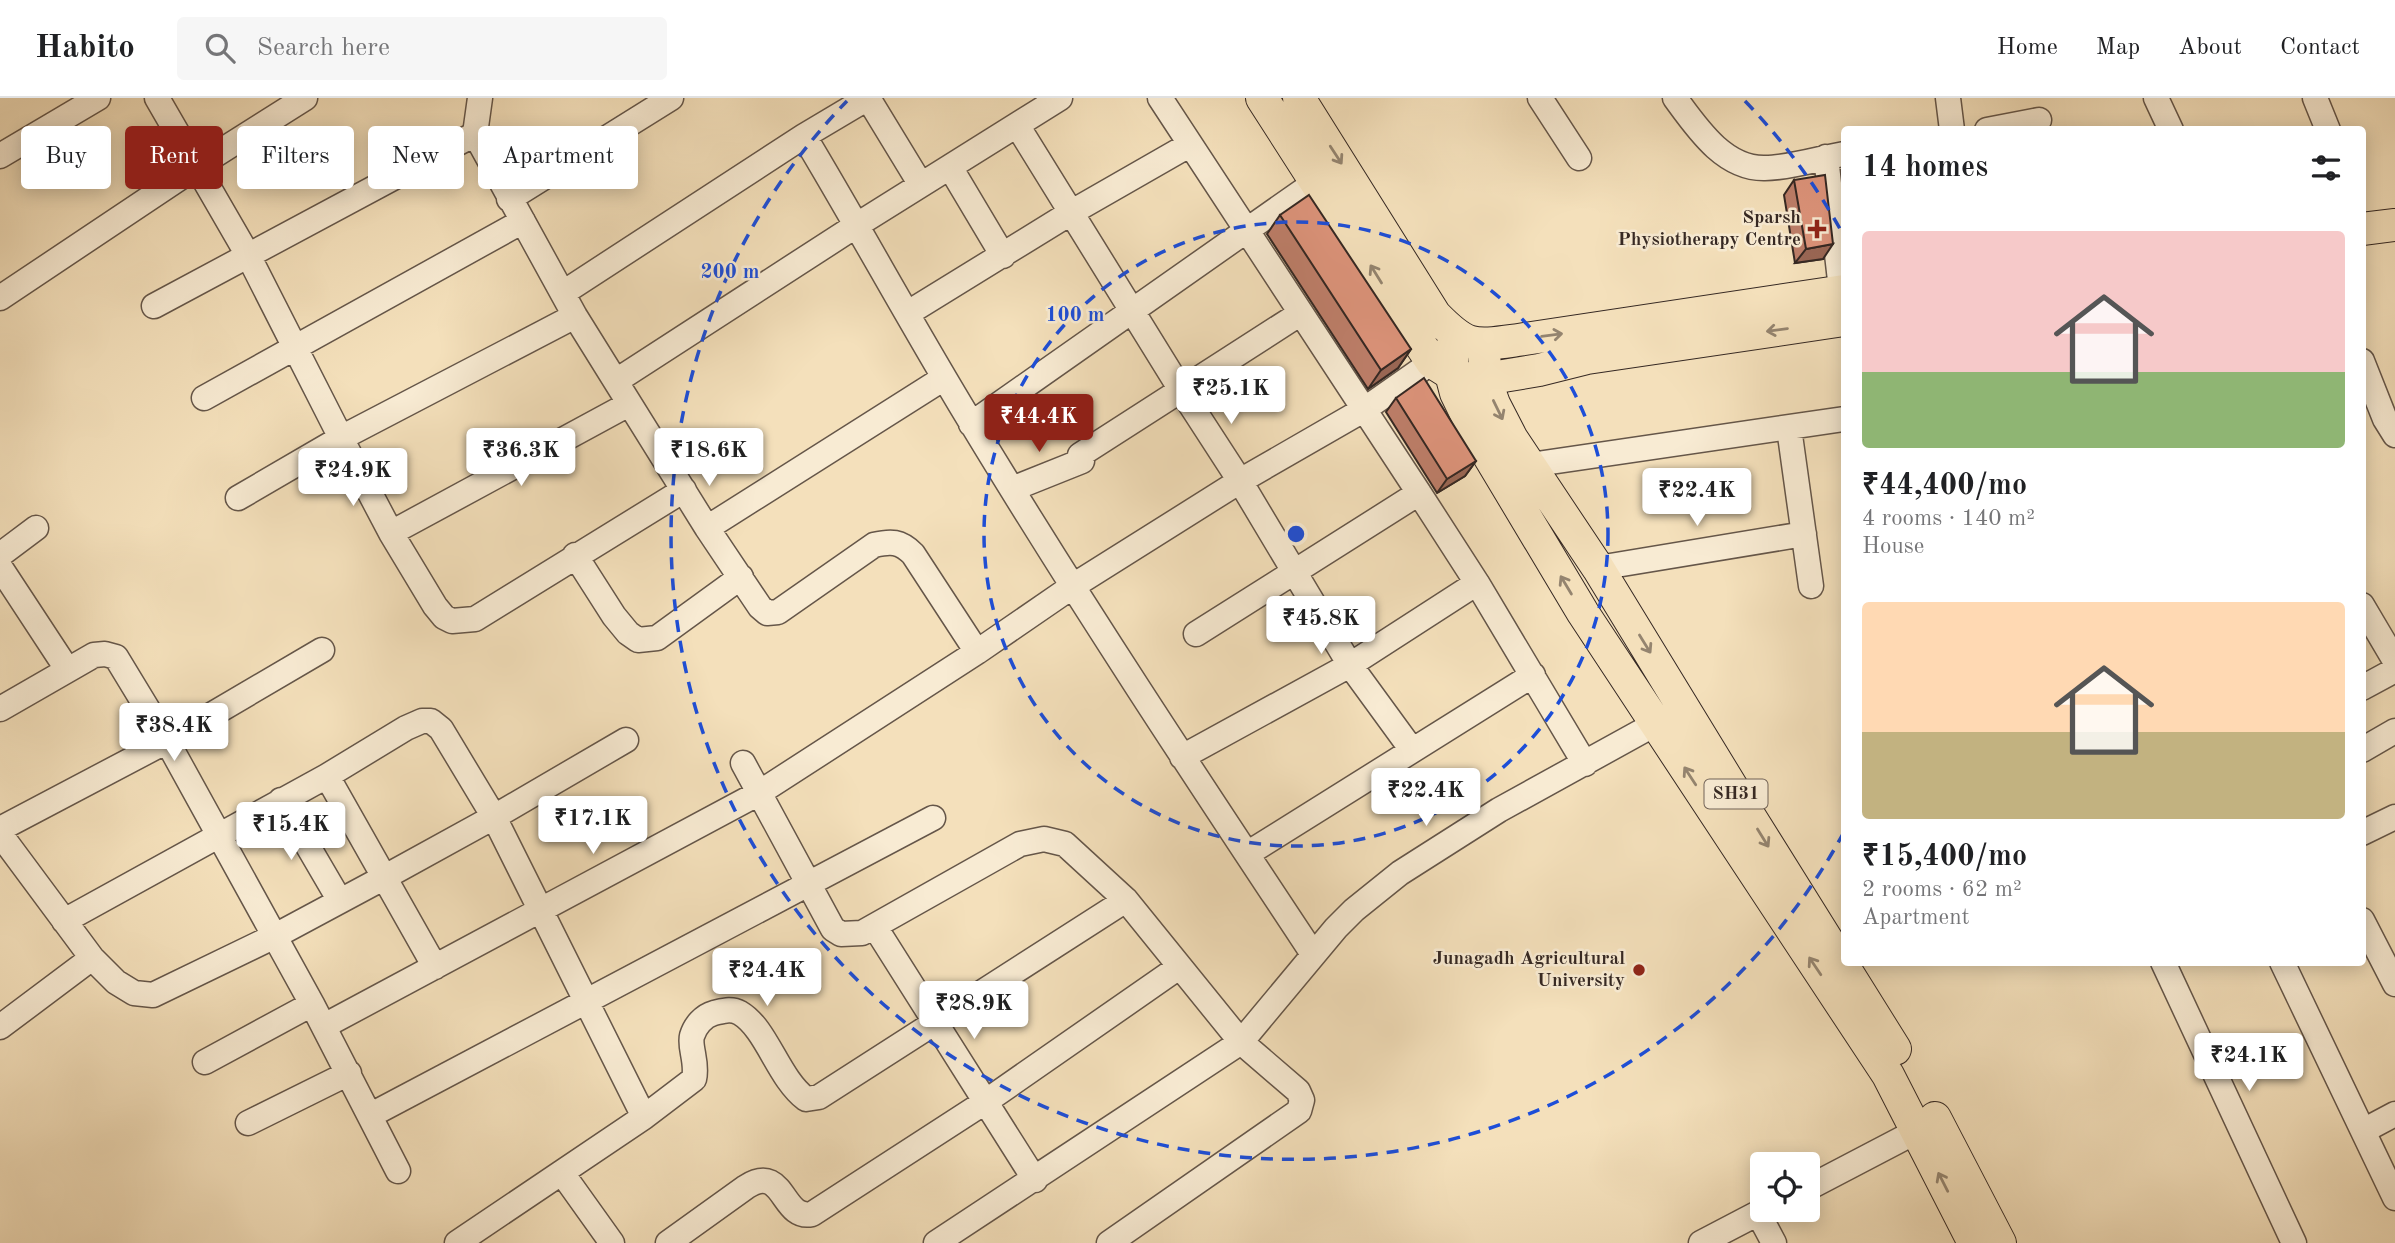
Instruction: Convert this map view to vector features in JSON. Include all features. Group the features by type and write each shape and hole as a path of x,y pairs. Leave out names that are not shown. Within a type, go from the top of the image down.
{"main road":[{"path":"1262,98 1442,368 1478,436 1583,613 1869,1044 1888,1075 1974,1243"},
{"path":"1299,98 1436,315 1466,342 1484,344 1841,305"},
{"path":"1442,368 1465,379 1485,379 1841,306"},
{"path":"1442,368 1454,334"},
{"name":"SH31","path":"1484,344 1485,379 1494,404 1841,961"},
{"name":"SH31","path":"1844,966 1934,1116 2000,1243"}],"street":[{"path":"0,156 98,98"},
{"path":"157,98 173,126"},
{"path":"223,150 305,98"},
{"path":"480,98 475,134 509,199 575,316 629,404 760,607 767,613 778,612 874,545 890,541 903,545 913,554 977,652"},
{"path":"509,199 671,98"},
{"path":"563,293 804,136 868,98 921,185"},
{"path":"616,381 1060,98"},
{"path":"1160,98 1477,583 1585,764"},
{"path":"1540,98 1579,158"},
{"path":"1675,98 1705,136 1730,159 1744,166 1766,169 1835,155 1841,255"},
{"path":"1948,98 1952,126"},
{"path":"2157,98 2169,126"},
{"path":"2315,98 2326,126"},
{"path":"2008,126 2039,120"},
{"path":"1017,125 1295,570 1350,665 1412,750"},
{"path":"154,306 475,134"},
{"path":"804,136 971,424 1182,757 1313,954"},
{"path":"908,313 1072,212 1189,145"},
{"path":"950,167 1003,256"},
{"path":"971,424 1317,181"},
{"path":"0,298 163,189"},
{"path":"209,189 248,257 391,533 444,617 452,621 475,619 684,490"},
{"path":"204,398 523,221"},
{"path":"1012,489 1081,458 1301,313"},
{"path":"238,498 341,438 575,316"},
{"path":"324,1026 759,793 977,652 1073,586 1240,481 1442,368"},
{"path":"2366,371 2385,419 2395,435"},
{"path":"707,528 944,378"},
{"path":"391,533 629,404"},
{"path":"1530,465 1841,419"},
{"path":"1789,428 1811,586"},
{"path":"1196,634 1419,493"},
{"path":"0,555 36,528"},
{"path":"1598,568 1804,534"},
{"path":"575,555 614,616 628,633 638,640 657,638 741,577"},
{"path":"0,567 67,669"},
{"path":"1182,757 1350,665 1477,583"},
{"path":"2366,613 2395,661"},
{"path":"323,650 167,741 0,832 92,958 116,982 134,993 153,995 275,936 494,817 626,740"},
{"path":"0,709 94,655 116,657 167,741 275,936 398,1171"},
{"path":"2366,686 2395,670"},
{"path":"1247,854 1533,675"},
{"path":"64,921 327,775 406,728 422,721 431,721 441,729 494,817 644,1116"},
{"path":"936,1243 1035,1180 1245,1038 1313,954 1354,910 1400,873 1488,816 1656,724"},
{"path":"2366,748 2395,731"},
{"path":"743,762 807,885 833,929 841,934 862,933 875,927 1020,844 1044,839 1065,844 1125,900 1179,967 1298,1091 1302,1100 1299,1111 1109,1243"},
{"path":"327,775 435,967"},
{"path":"281,800 340,901"},
{"path":"2366,831 2395,817"},
{"path":"371,1115 933,818"},
{"path":"457,1243 562,1173 694,1079 695,1056 691,1040 695,1027 708,1015 727,1009 740,1013 755,1028 796,1091 806,1099 819,1097 1125,900"},
{"path":"875,927 1035,1180"},
{"path":"2366,928 2395,984"},
{"path":"0,1027 92,958"},
{"path":"2165,966 2294,1243"},
{"path":"2284,966 2395,1198"},
{"path":"668,1243 746,1187 760,1181 775,1185 798,1213 804,1216 812,1214 985,1102 1179,967"},
{"path":"205,1062 312,1004"},
{"path":"248,1123 349,1073"},
{"path":"2363,1131 2395,1114"},
{"path":"1820,1182 1917,1131"},
{"path":"562,1173 612,1243"},
{"path":"1701,1243 1750,1217"},
{"path":"1766,1222 1774,1243"}],"building":[{"path":"1825,175 1833,244 1806,249 1794,180"},
{"path":"1309,195 1411,349 1381,370 1280,215"},
{"path":"1424,378 1476,461 1447,479 1396,398"}],"place":[{"name":"Sparsh Physiotherapy Centre","path":"1817,229"},
{"name":"Junagadh Agricultural University","path":"1639,970"}]}
